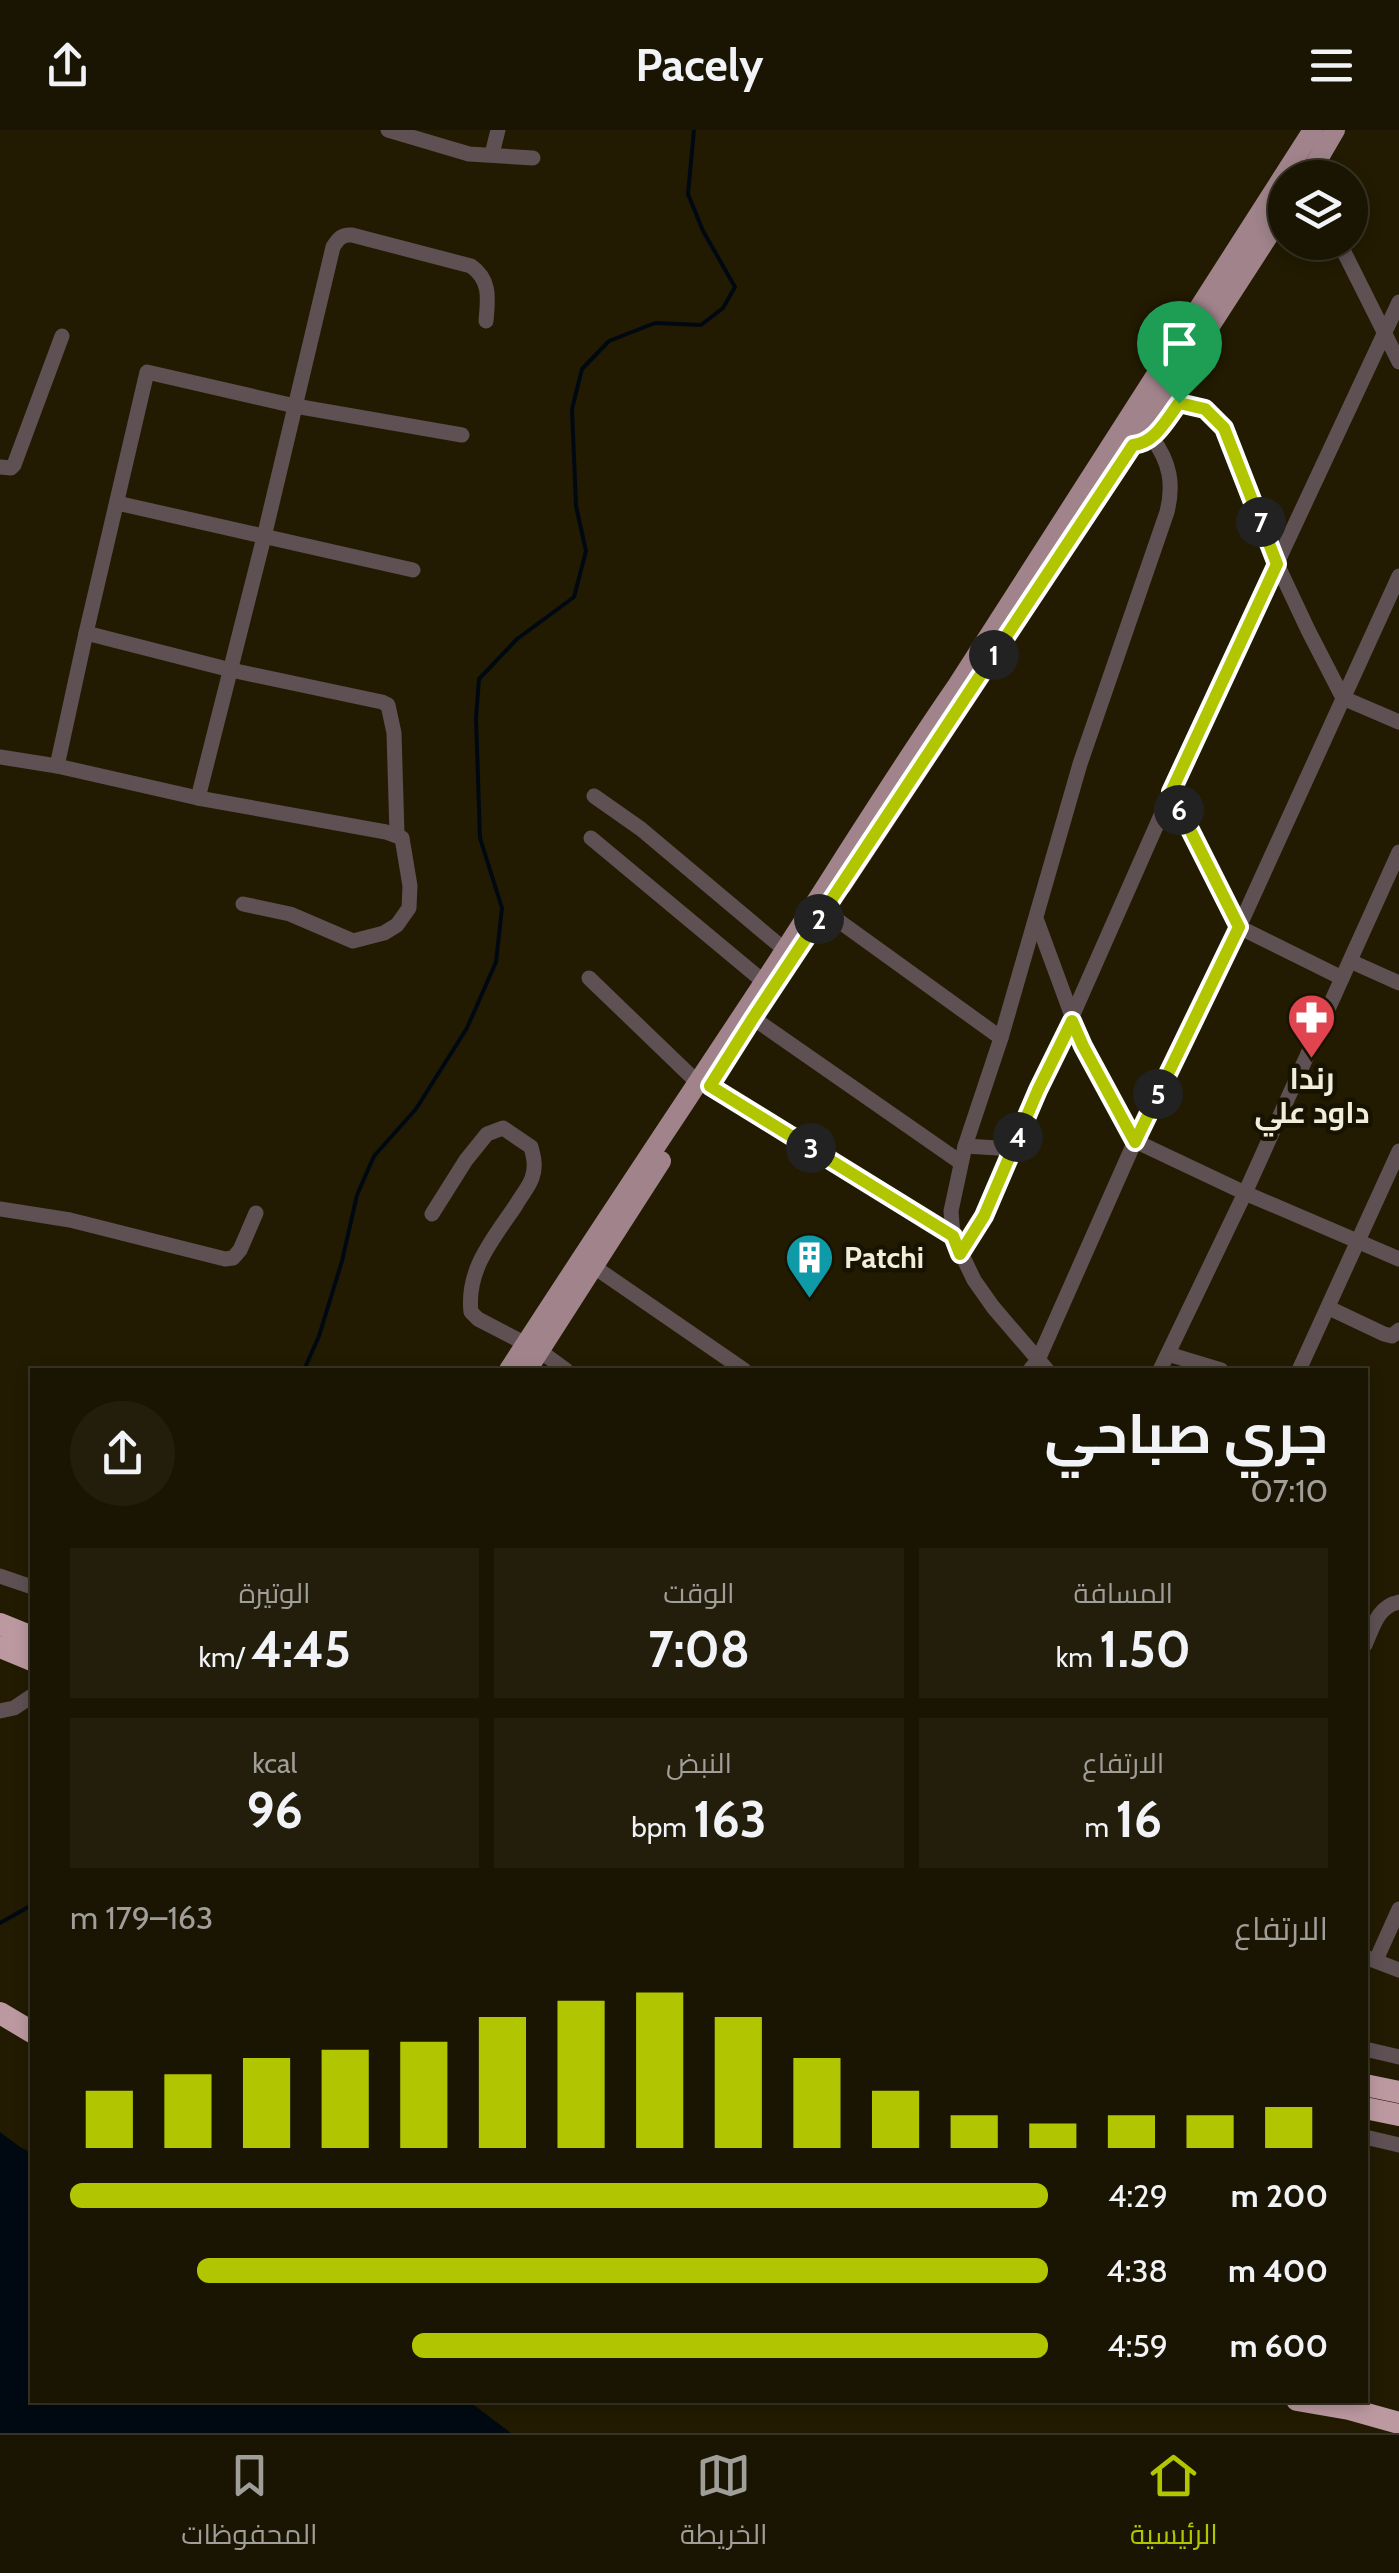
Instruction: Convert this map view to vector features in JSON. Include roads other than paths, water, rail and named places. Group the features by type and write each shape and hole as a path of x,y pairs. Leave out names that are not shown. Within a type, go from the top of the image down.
{"highway":[{"path":"0,1624 30,1636"},
{"path":"0,1647 30,1659"},
{"path":"0,2013 30,2031"},
{"path":"1368,2087 1399,2092"},
{"path":"1368,2109 1399,2115"},
{"path":"1315,2403 1399,2422"}],"main road":[{"path":"511,1368 532,1348 593,1266 764,982 1313,130"},
{"path":"1317,160 1335,130"},
{"path":"527,1368 532,1348 704,1084 753,1018 1143,442 1179,374 1268,236"}],"street":[{"path":"388,130 469,154 532,158"},
{"path":"492,154 498,130"},
{"path":"198,798 333,248 343,236 352,235 471,266 480,272 488,290 486,321"},
{"path":"1348,260 1399,362"},
{"path":"960,1254 984,1216 1171,792 1399,302"},
{"path":"0,466 14,465 62,336"},
{"path":"57,766 148,372 295,406 462,435"},
{"path":"1179,374 1179,403 1143,442 1168,466 1171,497 1080,764 1002,1038 963,1154 952,1211 953,1236 960,1254 993,1307 1038,1366 1135,1142 1239,927 1399,576"},
{"path":"1179,403 1205,409 1224,428 1277,564 1343,698 1399,722"},
{"path":"116,503 412,570"},
{"path":"86,633 388,705 394,734 397,834 404,844 410,886 408,908 397,924 384,933 353,941 290,914 243,904"},
{"path":"0,757 397,834"},
{"path":"1171,792 1239,927 1342,978"},
{"path":"594,796 641,830 785,950"},
{"path":"592,838 764,982"},
{"path":"1161,1368 1399,852"},
{"path":"824,912 1002,1038"},
{"path":"1036,920 1083,1046 1135,1142 1399,1259"},
{"path":"1350,961 1399,983"},
{"path":"589,978 704,1084 953,1236"},
{"path":"753,1018 963,1154 1014,1149"},
{"path":"432,1214 466,1160 488,1134 503,1128 531,1147 535,1165 532,1180 474,1272 470,1312 563,1368"},
{"path":"1300,1368 1399,1152"},
{"path":"0,1209 70,1220 225,1260 234,1258 240,1250 256,1213"},
{"path":"593,1266 741,1368"},
{"path":"1329,1308 1384,1334 1392,1336 1399,1330"},
{"path":"1168,1354 1214,1368"},
{"path":"0,1576 30,1586"},
{"path":"1368,1638 1379,1614 1399,1602"},
{"path":"0,1711 14,1708 30,1697"},
{"path":"1399,1908 1370,1959 1399,1970"},
{"path":"1368,2050 1399,2057"},
{"path":"1368,2137 1399,2144"}],"waterway":[{"path":"305,1368 342,1261 357,1195 374,1156 416,1109 467,1028 496,962 502,908 480,838 476,718 479,679 517,639 574,597 586,551 576,506 572,409 582,369 609,341 655,323 701,325 723,308 735,287 703,231 688,194 694,130"},
{"path":"0,1923 30,1906"}],"place":[{"name":"رندا داود علي","path":"1312,1060"},
{"name":"Patchi","path":"809,1300"}]}
